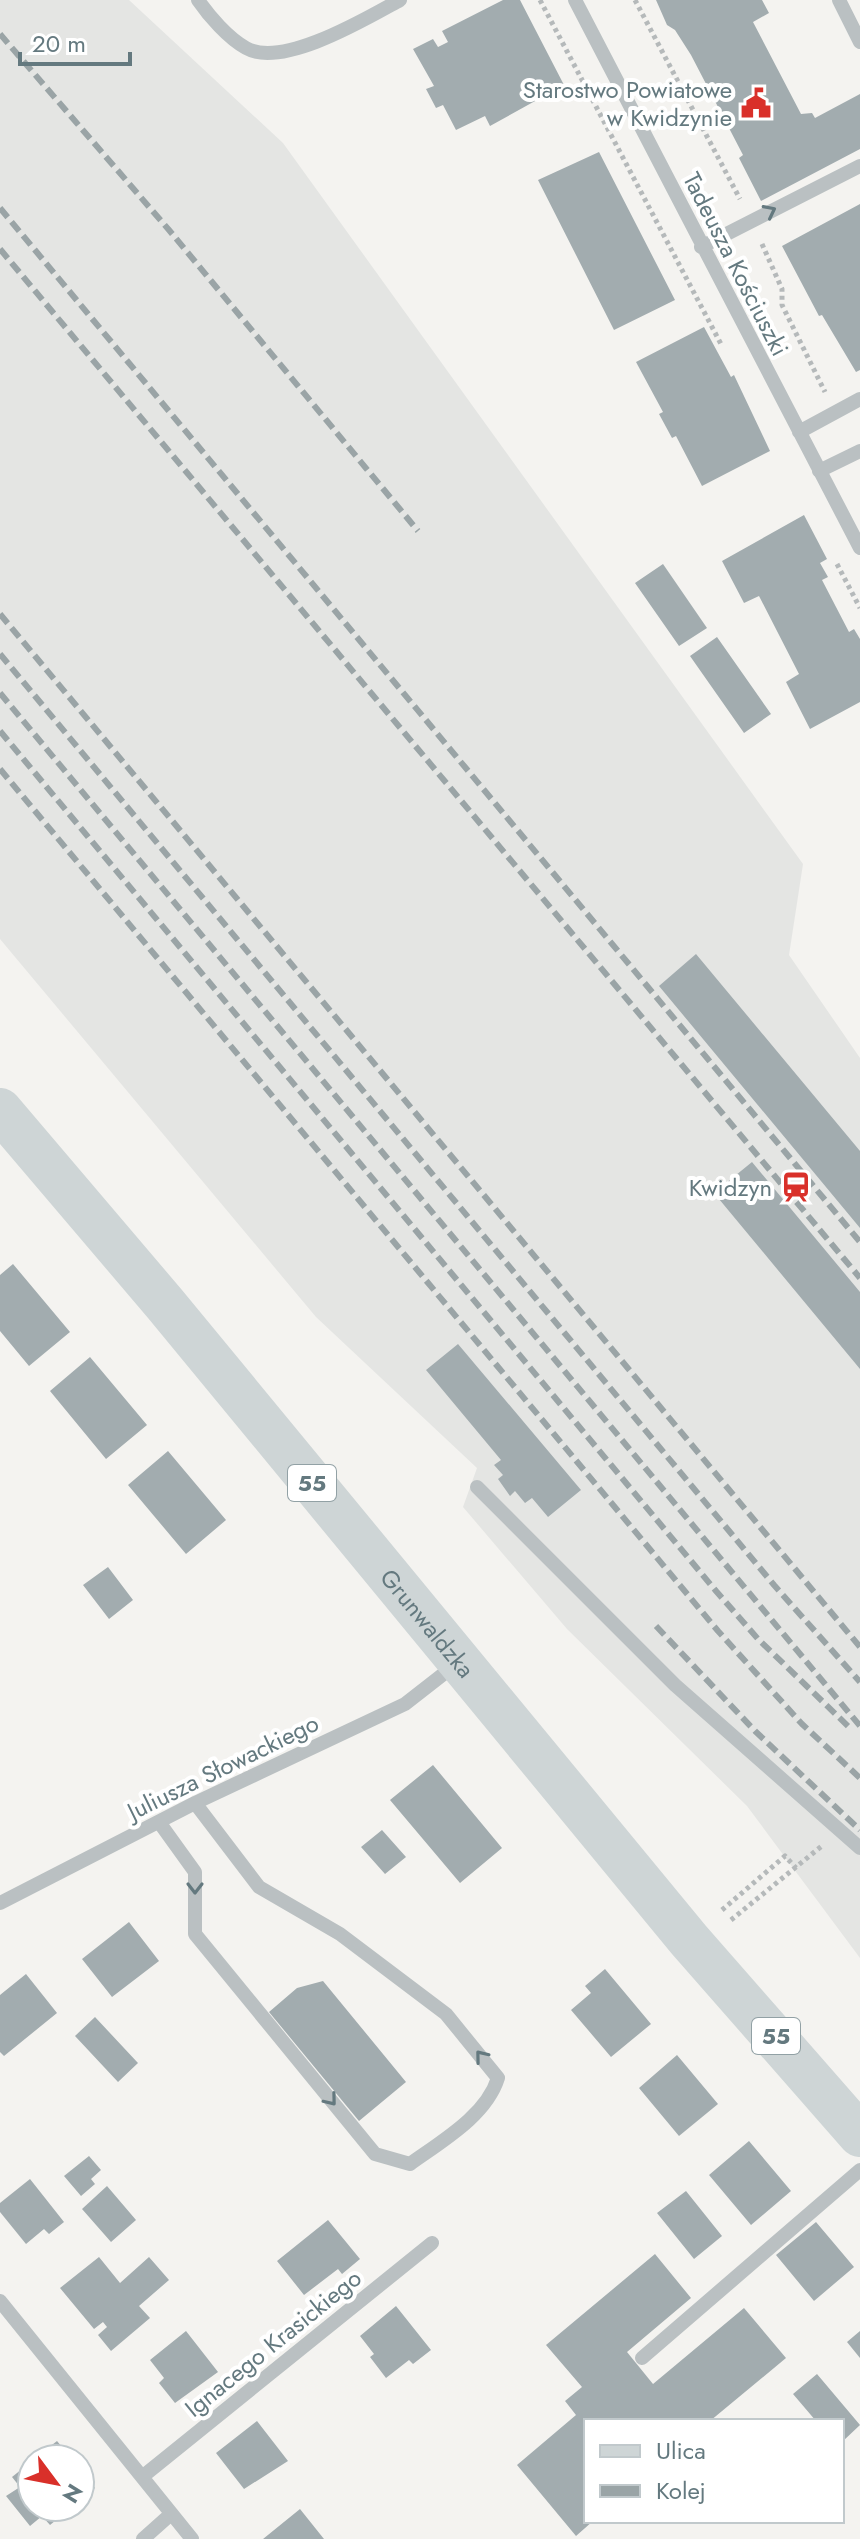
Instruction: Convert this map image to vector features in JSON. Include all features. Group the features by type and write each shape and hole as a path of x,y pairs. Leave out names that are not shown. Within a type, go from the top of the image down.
{"main road":[{"name":"Grunwaldzka","path":"0,1110 165,1304 689,1940 860,2135"}],"street":[{"path":"198,0 247,49 283,53 348,28 400,0"},
{"name":"Tadeusza Kościuszki","path":"575,0 860,548"},
{"path":"839,0 860,42"},
{"path":"701,247 860,166"},
{"path":"799,432 860,399"},
{"path":"819,471 860,451"},
{"path":"477,1487 675,1685 860,1848"},
{"name":"Juliusza Słowackiego","path":"0,1903 195,1803 405,1704 458,1662"},
{"path":"159,1822 195,1872 195,1934 375,2154 410,2164 456,2131 493,2093 498,2078 446,2014 340,1934 259,1887 195,1803"},
{"path":"642,2358 860,2170"},
{"name":"Ignacego Krasickiego","path":"142,2477 432,2243"},
{"path":"0,2301 192,2539"},
{"path":"143,2539 171,2514"}],"path":[{"path":"540,0 726,353"},
{"path":"830,551 860,608"},
{"path":"722,1910 785,1856 796,1868"},
{"path":"731,1920 787,1875"}],"shaded area":[{"path":"0,0 129,0 283,143 803,864 789,955 860,1058 860,1958 747,1806 567,1629 463,1507 477,1468 316,1317 0,939"}],"building":[{"path":"503,0 520,0 564,85 490,126 485,116 456,130 443,105 436,108 426,89 434,86 413,49 433,39 438,47 448,42 442,31"},
{"name":"Starostwo Powiatowe w Kwidzynie","path":"656,0 762,0 769,13 753,22 801,114 812,113 815,118 860,94 860,149 761,201 739,158 743,155 691,55 675,30 667,25"},
{"path":"599,152 675,300 614,330 538,180"},
{"path":"860,204 860,370 856,372 822,315 819,316 782,246"},
{"path":"704,327 731,377 734,375 770,451 702,486 676,436 672,438 659,414 663,412 636,362"},
{"path":"804,515 827,559 820,563 828,577 822,580 849,632 854,629 860,639 860,702 810,729 786,682 799,674 759,596 744,603 722,561"},
{"path":"663,564 707,628 679,646 635,583"},
{"path":"717,637 771,714 744,733 690,656"},
{"path":"696,954 860,1151 860,1228 659,986"},
{"path":"752,1162 860,1292 860,1369 714,1193"},
{"path":"13,1264 70,1332 29,1366 0,1331 0,1275"},
{"path":"458,1344 581,1490 548,1517 532,1498 525,1503 515,1491 510,1496 498,1479 503,1475 494,1465 501,1460 426,1370"},
{"path":"90,1357 147,1425 106,1459 50,1391"},
{"path":"168,1451 226,1520 186,1554 128,1485"},
{"path":"108,1567 133,1600 109,1619 83,1585"},
{"path":"433,1765 502,1848 460,1883 390,1800"},
{"path":"382,1830 406,1857 385,1874 361,1847"},
{"path":"129,1922 159,1961 112,1997 82,1959"},
{"path":"605,1969 651,2024 611,2057 571,2010 591,1993 585,1986"},
{"path":"26,1974 57,2013 4,2056 0,2052 0,1995"},
{"path":"323,1981 406,2082 359,2121 269,2012 297,1988"},
{"path":"95,2017 138,2063 118,2082 75,2036"},
{"path":"677,2055 718,2104 679,2136 639,2088"},
{"path":"749,2141 791,2191 751,2225 709,2175"},
{"path":"89,2156 101,2170 91,2179 95,2184 81,2196 64,2176"},
{"path":"30,2179 64,2222 49,2234 44,2229 26,2244 0,2212 0,2203"},
{"path":"107,2186 136,2220 111,2242 82,2209"},
{"path":"686,2191 722,2236 694,2259 657,2213"},
{"path":"328,2220 360,2259 342,2274 338,2269 304,2295 277,2261"},
{"path":"816,2222 854,2267 814,2301 776,2255"},
{"path":"655,2254 691,2298 627,2352 653,2384 744,2308 786,2358 712,2419 584,2419 584,2523 591,2523 576,2536 517,2465 576,2415 565,2401 582,2387 546,2345"},
{"path":"99,2257 120,2283 149,2257 169,2280 139,2306 150,2318 111,2351 98,2335 107,2327 103,2322 94,2329 60,2288"},
{"path":"396,2306 431,2350 413,2364 409,2360 386,2378 370,2357 374,2354 360,2336"},
{"path":"186,2331 218,2372 175,2403 159,2383 164,2378 150,2360"},
{"path":"860,2331 860,2358 847,2342"},
{"path":"817,2374 860,2425 844,2440 844,2419 814,2419 793,2394"},
{"path":"257,2421 288,2461 244,2489 216,2453"},
{"path":"16,2490 16,2508 6,2496"},
{"path":"300,2509 324,2539 263,2539"}],"railway":[{"path":"0,34 169,230 418,531"},
{"path":"0,208 860,1242"},
{"path":"0,249 860,1278"},
{"path":"0,614 860,1647"},
{"path":"0,654 774,1585 860,1682"},
{"path":"0,693 860,1726"},
{"path":"0,731 716,1591 758,1639 851,1729"},
{"path":"0,769 718,1631 802,1724 860,1778"},
{"path":"656,1626 755,1731 860,1830"}],"place":[{"name":"Starostwo Powiatowe w Kwidzynie","path":"756,103"},
{"name":"Kwidzyn","path":"796,1187"}]}
